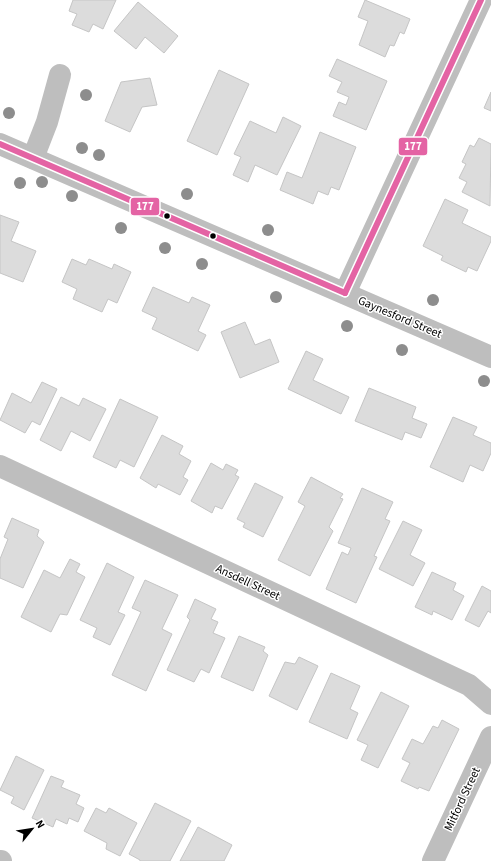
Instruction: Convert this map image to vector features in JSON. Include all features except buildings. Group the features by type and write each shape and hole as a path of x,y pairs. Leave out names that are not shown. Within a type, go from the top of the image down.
{"street":[{"path":"346,293 481,0"},
{"path":"33,158 47,122 60,75"},
{"name":"Gaynesford Street","path":"0,144 491,356"},
{"name":"Ansdell Street","path":"0,466 469,685 491,704"},
{"name":"Mitford Street","path":"432,861 491,736"}],"transit line":[{"name":"177","path":"345,293 481,0"},
{"name":"177","path":"0,144 345,293"}]}
